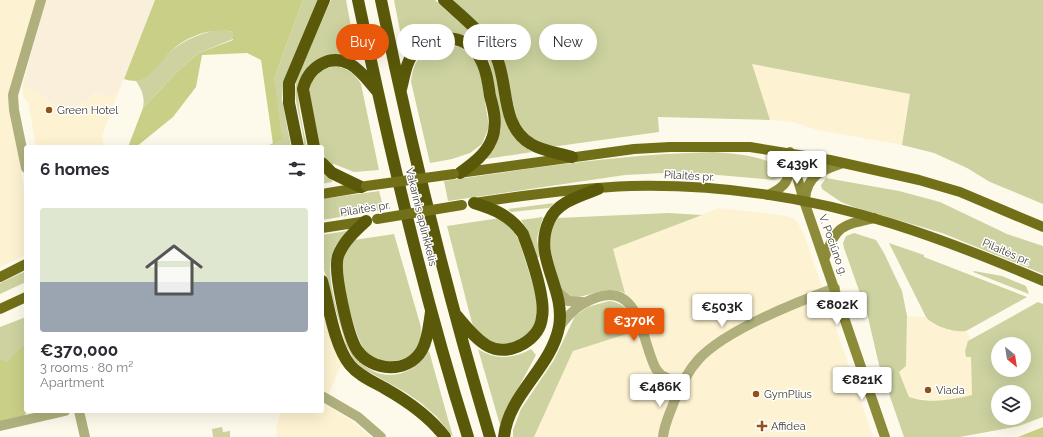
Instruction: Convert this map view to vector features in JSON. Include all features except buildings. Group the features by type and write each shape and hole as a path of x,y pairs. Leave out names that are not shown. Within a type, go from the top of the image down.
{"highway":[{"path":"298,145 289,103 290,83 324,0"},
{"name":"Vakarinis aplinkkelis","path":"358,0 394,166 431,309 468,437"},
{"name":"Vakarinis aplinkkelis","path":"381,0 400,92 454,312 490,437"},
{"path":"444,0 483,38 496,56 510,116 518,132 532,145 572,157"},
{"path":"400,92 411,58 421,47 429,42 438,39 455,39 464,42 478,54 485,71 493,108 494,130 487,148 477,160 457,173"},
{"path":"314,145 303,89 305,82 312,71 326,62 342,62 357,70 377,91"},
{"path":"324,165 332,173 363,187"},
{"path":"504,437 511,413 546,356 558,329 560,307 557,291 544,249 543,239 546,229 553,213 562,205 598,189"},
{"path":"454,312 474,337 490,348 503,351 514,348 526,342 539,328 542,317 541,294 523,234 518,226 505,215 468,204"},
{"path":"372,220 354,232 342,247 336,264 337,281 358,350 363,357 386,368 404,365 421,352 426,341 431,309"},
{"path":"324,288 340,346 350,365 365,377 415,406 431,420 445,437"}],"main road":[{"name":"Pilaitės pr.","path":"324,194 572,157 670,146 750,147 790,152 919,180 960,192 1043,227"},
{"path":"768,195 781,189 786,182 789,174 790,152"},
{"name":"V. Pociūno g.","path":"790,152 804,201 825,257 885,437"},
{"path":"804,201 806,189 812,179 820,173 843,163"},
{"name":"Pilaitės pr.","path":"324,228 556,191 655,186 713,189 768,195 804,201 874,218 971,251 1043,281"},
{"path":"825,257 829,246 839,229 844,226 874,218"},
{"path":"0,277 24,265"},
{"path":"0,309 24,298"}],"street":[{"path":"24,158 14,110 13,95 41,0"},
{"path":"663,437 671,409 681,385 699,359 719,343 760,320 835,288"},
{"path":"557,291 568,301 583,302 609,295 622,297 628,302 636,314 656,369 661,375 681,385"},
{"path":"558,329 570,313 583,302"},
{"path":"324,397 358,417 381,437"},
{"path":"0,426 56,413"},
{"path":"80,413 85,437"}],"shaded area":[{"path":"0,0 37,0 12,121 24,188 24,256 0,267"},
{"path":"46,0 155,0 119,91 111,97 94,92 91,98 65,113 37,92 22,87"},
{"path":"751,64 910,94 902,145 817,130 793,122 770,120"},
{"path":"22,87 37,92 65,113 94,92 111,97 119,91 102,136 104,145 36,145 28,102 23,97"},
{"path":"719,208 774,214 791,217 796,220 804,234 873,437 534,437 573,351 636,331 613,249"},
{"path":"324,306 342,363 328,395 324,393"},
{"path":"907,316 926,317 932,322 954,330 966,331 971,339 968,341 971,357 972,395 947,401 916,399 909,397 899,372 906,366"},
{"path":"324,404 354,422 371,437 277,437 276,428 280,413 324,413"}],"green space":[{"path":"155,0 303,0 274,79 282,139 273,144 261,60 247,53 202,55 196,87 173,117 138,145 129,145 143,108 179,70 199,53 233,40 233,32 208,32 192,37 171,51 146,77 136,81 124,79"},
{"path":"303,0 318,0 283,86 282,99 291,145 270,145 273,143 275,97 274,79"},
{"path":"331,0 346,0 350,24 336,24 336,54 326,56 313,63 304,72 300,83 298,95 299,108 307,145 304,145 297,104 297,78"},
{"path":"394,0 435,0 463,25 463,37 455,35 455,24 399,24"},
{"path":"453,0 1043,0 1043,204 990,182 967,168 934,153 902,145 910,94 752,64 770,120 658,117 659,132 551,147 544,145 527,135 518,123 503,60 531,60 531,24 478,24"},
{"path":"220,29 233,32 233,39 199,53 179,70 143,108 144,100 140,87 136,81 151,72 171,51 182,43"},
{"path":"455,46 463,49 463,60 474,60 476,62 481,76 489,127 482,144 470,153 452,159 430,163 411,82 414,67 417,61 455,60"},
{"path":"488,60 491,60 495,70 502,108 511,131 519,142 532,152 486,159 496,145 501,129 501,121"},
{"path":"335,66 343,68 356,77 361,84 379,170 354,172 334,164 331,165 325,158 324,145 318,145 310,111 309,99 310,88 314,78 322,71"},
{"path":"713,152 741,155 763,160 779,169 782,175 781,178 774,180 683,172 625,175 448,201 444,181 612,159 679,153"},
{"path":"324,174 332,180 332,182 324,184"},
{"path":"826,178 899,191 940,202 1007,234 1043,246 1043,274 942,233 841,202 822,189 821,185"},
{"path":"379,191 384,210 324,220 324,199"},
{"path":"554,203 549,208 511,212 508,209"},
{"path":"669,213 702,215 613,249 625,293 611,290 572,298 561,289 556,275 550,244 551,231 557,218"},
{"path":"543,217 537,238 539,257 537,258 529,233 521,220"},
{"path":"500,218 514,232 519,240 537,304 534,324 528,334 520,340 510,343 500,343 489,340 480,333 472,323 447,226"},
{"path":"346,231 345,235 336,245 331,258 330,273 336,304 349,347 357,359 366,367 377,373 388,375 399,374 410,370 420,362 429,351 453,437 437,417 421,403 405,392 362,368 354,360 346,345 324,270 324,235"},
{"path":"854,233 876,240 884,253 902,291 907,316 906,366 899,372 909,397 933,401 948,400 972,395 971,357 966,357 965,351 968,341 1038,302 1043,304 1043,417 1031,422 1031,385 991,385 991,425 1022,425 960,437 904,437 879,365 867,313 843,243 846,236"},
{"path":"394,234 421,327 421,335 417,347 410,356 399,360 384,361 377,360 366,352 358,337 347,298 341,263 345,252 354,240"},
{"path":"889,243 924,255 924,257 1027,297 966,331 956,331 944,328 926,317"},
{"path":"24,272 24,283 0,294 0,283"},
{"path":"973,272 1002,276 1026,286 1029,294"},
{"path":"609,301 620,304 624,307 630,315 636,331 573,351 534,437 513,437 513,430 521,409 554,360 575,316 588,307"},
{"path":"24,318 24,344 15,354 15,366 0,365 0,327"},
{"path":"24,344 24,413 26,413 23,417 0,423 0,359 7,362"},
{"path":"478,349 484,353 504,357 518,355 531,349 536,355 500,425"},
{"path":"222,427 223,432 230,431 230,437 213,437 212,429"},
{"path":"1043,427 1043,437 1018,437"}],"place":[{"name":"Green Hotel","path":"49,110"},
{"name":"Viada","path":"928,390"},
{"name":"GymPlius","path":"756,394"},
{"name":"Affidea","path":"762,426"}]}
